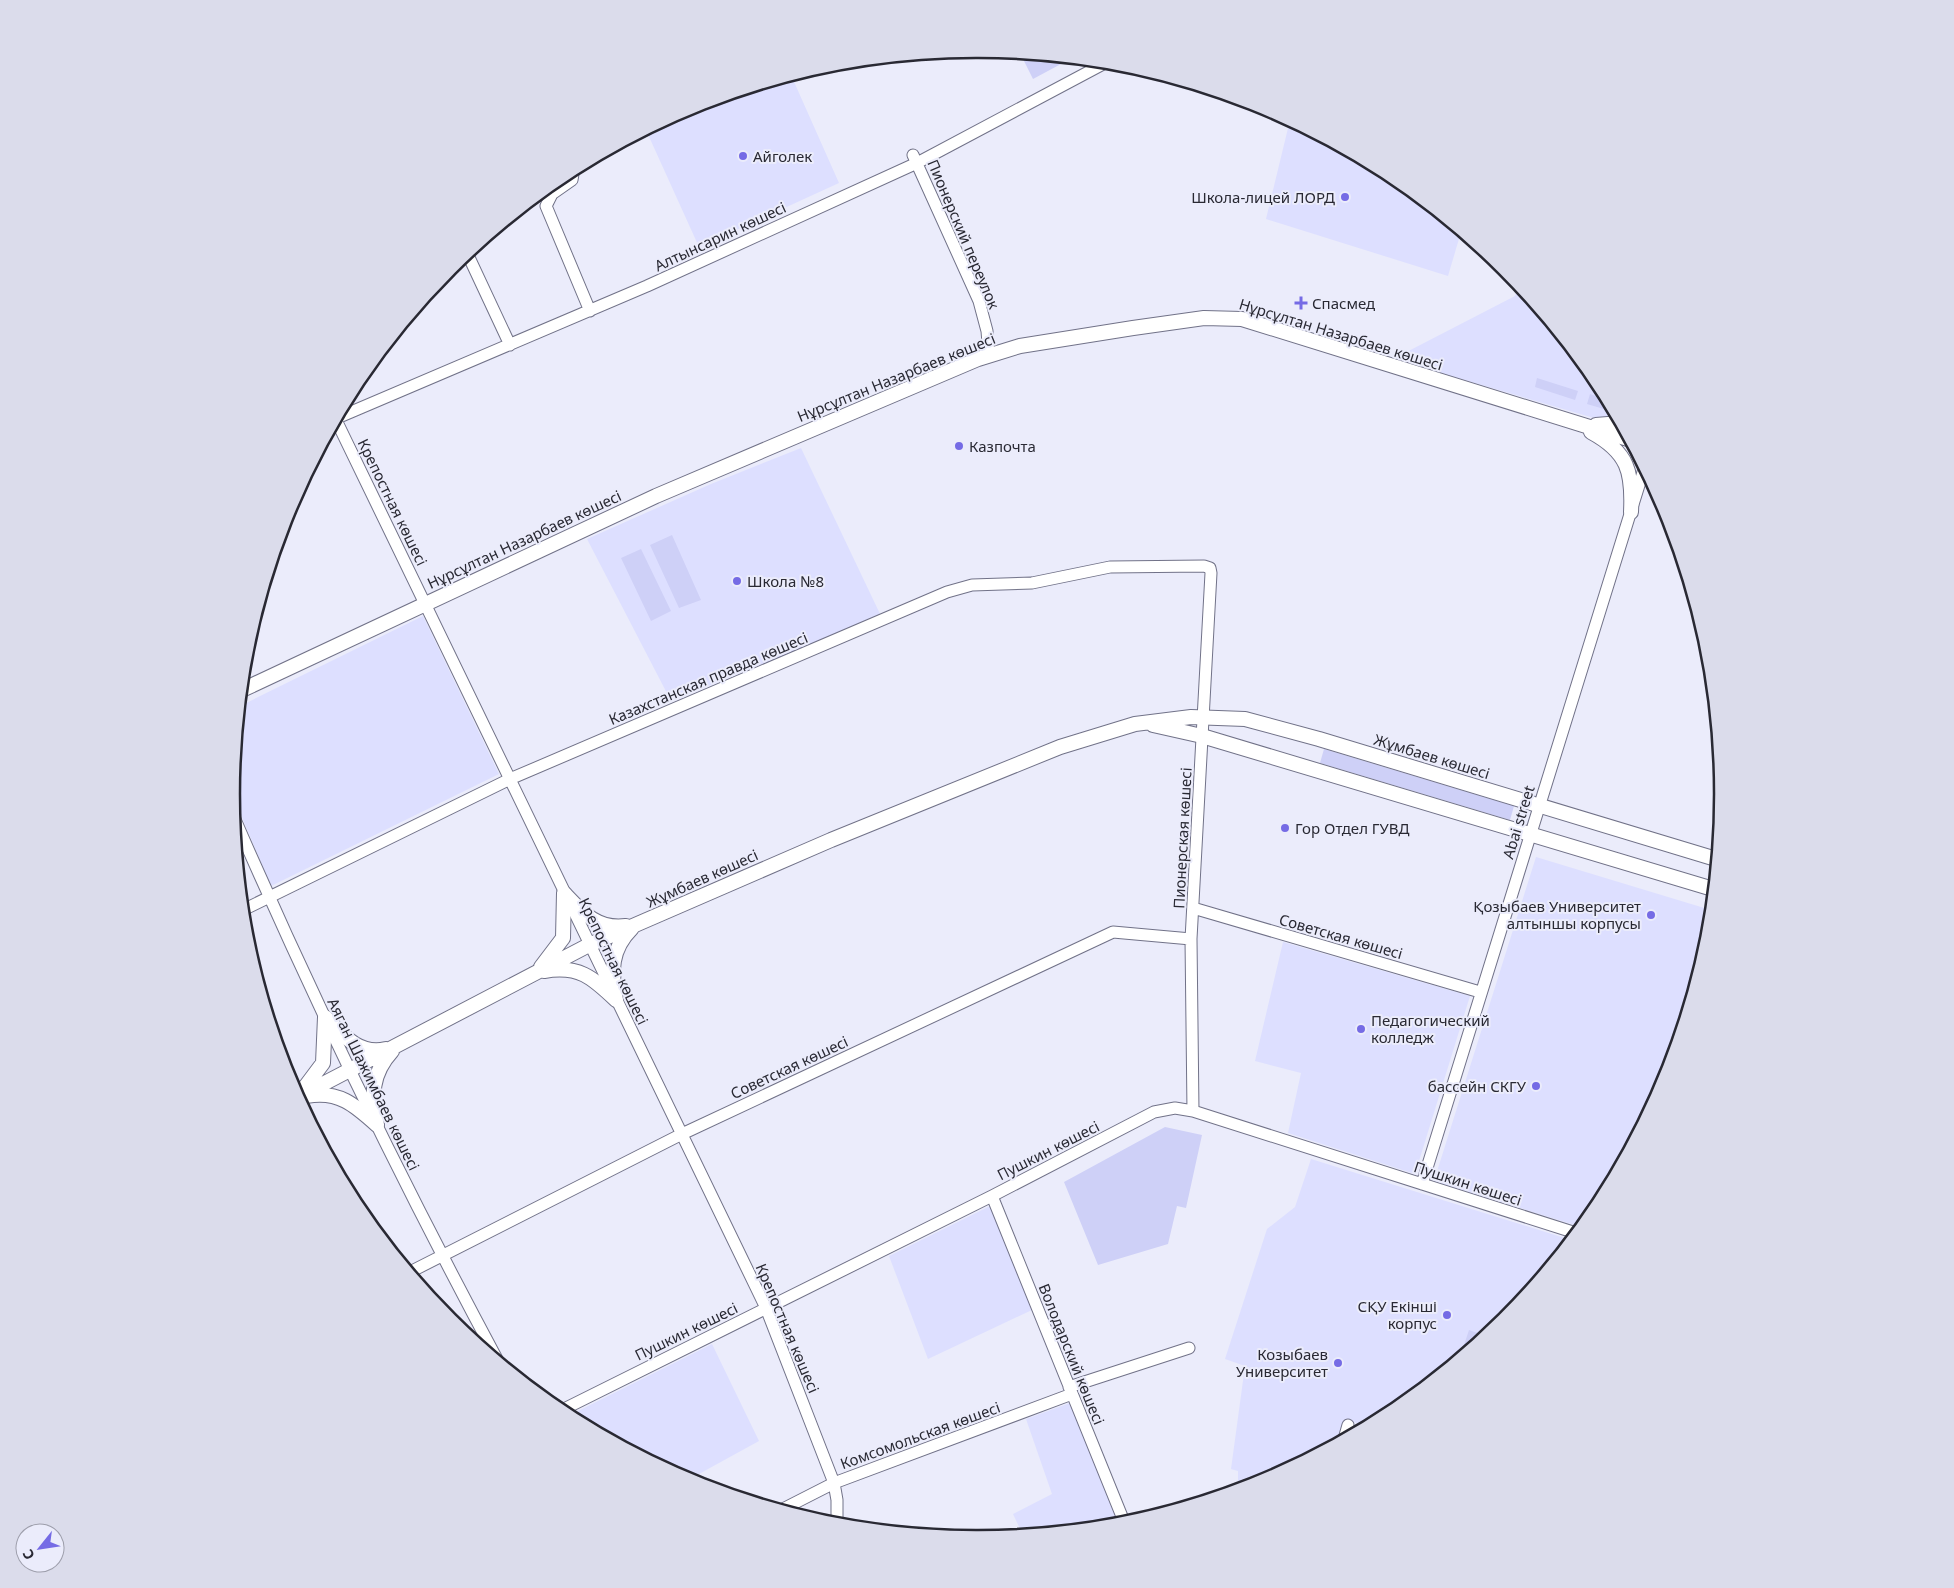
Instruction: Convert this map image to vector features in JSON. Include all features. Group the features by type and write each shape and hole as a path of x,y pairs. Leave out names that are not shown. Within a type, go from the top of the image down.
{"main road":[{"name":"Нұрсұлтан Назарбаев көшесі","path":"249,687 424,603 707,473 989,355 1020,346 1204,318 1234,318 1621,437"},
{"path":"1573,422 1601,426 1614,424"},
{"path":"1573,422 1604,440 1626,463 1632,485 1630,512"},
{"name":"Жұмбаев көшесі","path":"305,1094 589,945 636,924 831,840 1060,747 1135,724 1204,716 1230,717 1254,722 1710,857"},
{"name":"Жұмбаев көшесі","path":"1135,724 1162,726 1202,736 1707,887"},
{"path":"564,893 585,914 600,924 615,927 636,924"},
{"path":"536,973 563,938 564,893"},
{"path":"616,1000 612,976 614,955 623,938 636,924"},
{"path":"536,973 560,970 577,971 593,979 616,1000"},
{"path":"325,1017 362,1049 377,1051 397,1046"},
{"path":"303,1090 323,1063 325,1017"},
{"path":"377,1125 372,1100 374,1080 383,1062 397,1046"},
{"path":"306,1096 337,1096 353,1104 377,1125"}],"street":[{"name":"Алтынсарин көшесі","path":"346,415 590,311 915,159 1096,68"},
{"name":"Пионерский переулок","path":"915,159 979,301 987,331 989,355"},
{"path":"572,179 552,194 546,206 590,311"},
{"path":"470,260 510,345"},
{"name":"Крепостная көшесі","path":"339,426 766,1308 834,1483 838,1500 838,1517"},
{"name":"Abai street","path":"1422,1184 1480,992 1642,476"},
{"name":"Казахстанская правда көшесі","path":"250,906 510,779 954,590 972,585 1032,583 1110,567 1210,568"},
{"name":"Пионерская көшесі","path":"1193,1111 1191,939 1204,716 1210,568"},
{"name":"Аяган Шажимбаев көшесі","path":"242,835 268,897 350,1070 442,1256 491,1348"},
{"name":"Советская көшесі","path":"1193,908 1480,992"},
{"name":"Советская көшесі","path":"415,1270 682,1134 1113,932 1191,939"},
{"name":"Пушкин көшесі","path":"569,1407 992,1196 1154,1112 1174,1108 1193,1111 1569,1231"},
{"name":"Володарский көшесі","path":"992,1196 1122,1516"},
{"name":"Комсомольская көшесі","path":"789,1506 834,1483 1071,1391 1189,1348"},
{"path":"1346,1431 1348,1425"}],"shaded area":[{"path":"1023,59 1061,64 1033,79"},
{"name":"Айголек","path":"794,81 839,183 699,247 648,135 740,97"},
{"name":"Школа-лицей ЛОРД","path":"1288,127 1345,156 1386,182 1459,237 1448,276 1266,219"},
{"path":"1516,292 1561,346 1611,419 1604,421 1393,359 1515,296"},
{"path":"1537,378 1578,391 1575,400 1535,387"},
{"path":"1590,394 1596,396 1604,409 1587,404"},
{"name":"Школа №8","path":"801,448 881,616 671,701 587,539 711,484"},
{"path":"672,535 701,600 679,608 650,545"},
{"path":"641,549 671,611 651,621 621,558"},
{"path":"423,616 499,774 271,886 241,815 242,746 246,703"},
{"path":"1324,749 1514,806 1510,820 1320,763"},
{"path":"1536,857 1704,908 1688,985 1674,1031 1657,1076 1638,1120 1615,1162 1573,1225 1434,1181"},
{"name":"Педагогический колледж","path":"1283,942 1470,996 1415,1174 1288,1133 1301,1073 1255,1061"},
{"path":"1165,1127 1202,1135 1186,1208 1177,1206 1168,1244 1098,1265 1064,1182"},
{"path":"1311,1159 1564,1238 1531,1280 1498,1315 1463,1348 1425,1378 1358,1424 1346,1420 1341,1434 1303,1455 1238,1482 1238,1471 1231,1469 1245,1366 1225,1359 1267,1229 1295,1207"},
{"path":"990,1206 1032,1310 928,1359 889,1256"},
{"path":"1469,1330 1479,1333 1463,1348"},
{"path":"712,1344 759,1441 697,1475 651,1455 577,1412"},
{"path":"1070,1403 1116,1517 1073,1524 1020,1529 1013,1514 1052,1494 1026,1419"}],"place":[{"name":"Айголек","path":"743,156"},
{"name":"Школа-лицей ЛОРД","path":"1345,197"},
{"name":"Спасмед","path":"1301,303"},
{"name":"Казпочта","path":"959,446"},
{"name":"Школа №8","path":"737,581"},
{"name":"Гор Отдел ГУВД","path":"1285,828"},
{"name":"Қозыбаев Университет алтыншы корпусы","path":"1651,915"},
{"name":"Педагогический колледж","path":"1361,1029"},
{"name":"бассейн СКГУ","path":"1536,1086"},
{"name":"СҚУ Екінші корпус","path":"1447,1315"},
{"name":"Козыбаев Университет","path":"1338,1363"}]}
